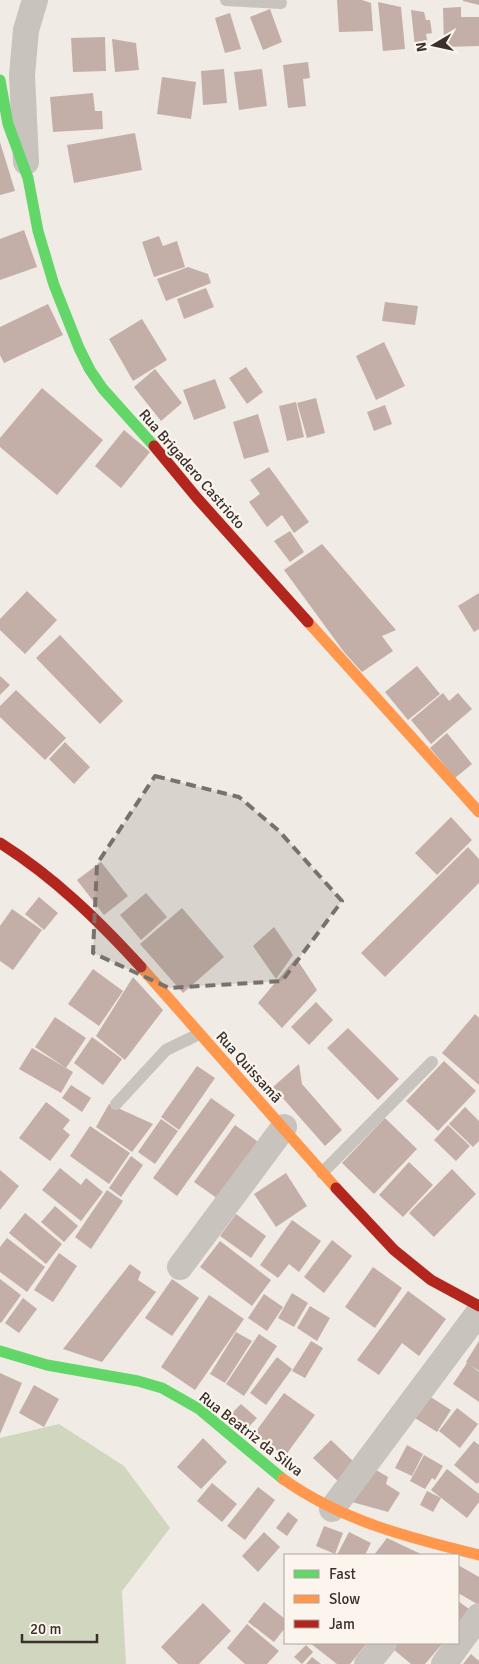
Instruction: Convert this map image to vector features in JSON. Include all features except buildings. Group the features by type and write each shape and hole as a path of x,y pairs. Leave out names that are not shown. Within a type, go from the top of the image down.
{"street":[{"path":"28,178 22,75 26,30 35,0"},
{"name":"Rua Brigadero Castrioto","path":"0,80 8,124 28,178 38,231 54,285 79,348 90,370 103,389 164,457 197,498 479,812"},
{"name":"Rua Quissamã","path":"0,843 50,878 81,904 136,962 284,1127 352,1208 394,1250 431,1280 479,1306"},
{"path":"180,1267 284,1127"},
{"path":"332,1509 479,1312"},
{"name":"Rua Beatriz da Silva","path":"0,1350 69,1370 132,1380 162,1388 212,1420 298,1490 332,1509 382,1530 463,1553"},
{"path":"459,1643 479,1616"},
{"path":"367,1664 383,1644"},
{"path":"444,1664 459,1644"}],"lane":[{"path":"226,0 281,2"},
{"path":"116,1104 166,1050 199,1034"},
{"path":"322,1173 432,1062"}],"highlighted area":[{"path":"155,776 239,797 279,831 342,901 282,981 169,988 93,953 97,864"}],"green space":[{"path":"59,1424 124,1466 170,1528 122,1591 126,1664 0,1664 0,1438"}],"traffic: fast":[{"path":"0,80 8,124 28,178 38,231 54,285 79,348 90,370 103,389 154,446"},
{"path":"0,1351 47,1365 138,1381 162,1388 199,1409 283,1479"}],"traffic: slow":[{"path":"308,622 479,812"},
{"path":"141,967 336,1188"},
{"path":"283,1479 306,1494 353,1517 402,1535 479,1555"}],"traffic: jam":[{"path":"154,446 197,498 308,622"},
{"path":"0,843 39,870 75,900 141,967"},
{"path":"336,1188 394,1250 431,1280 479,1306"}]}
